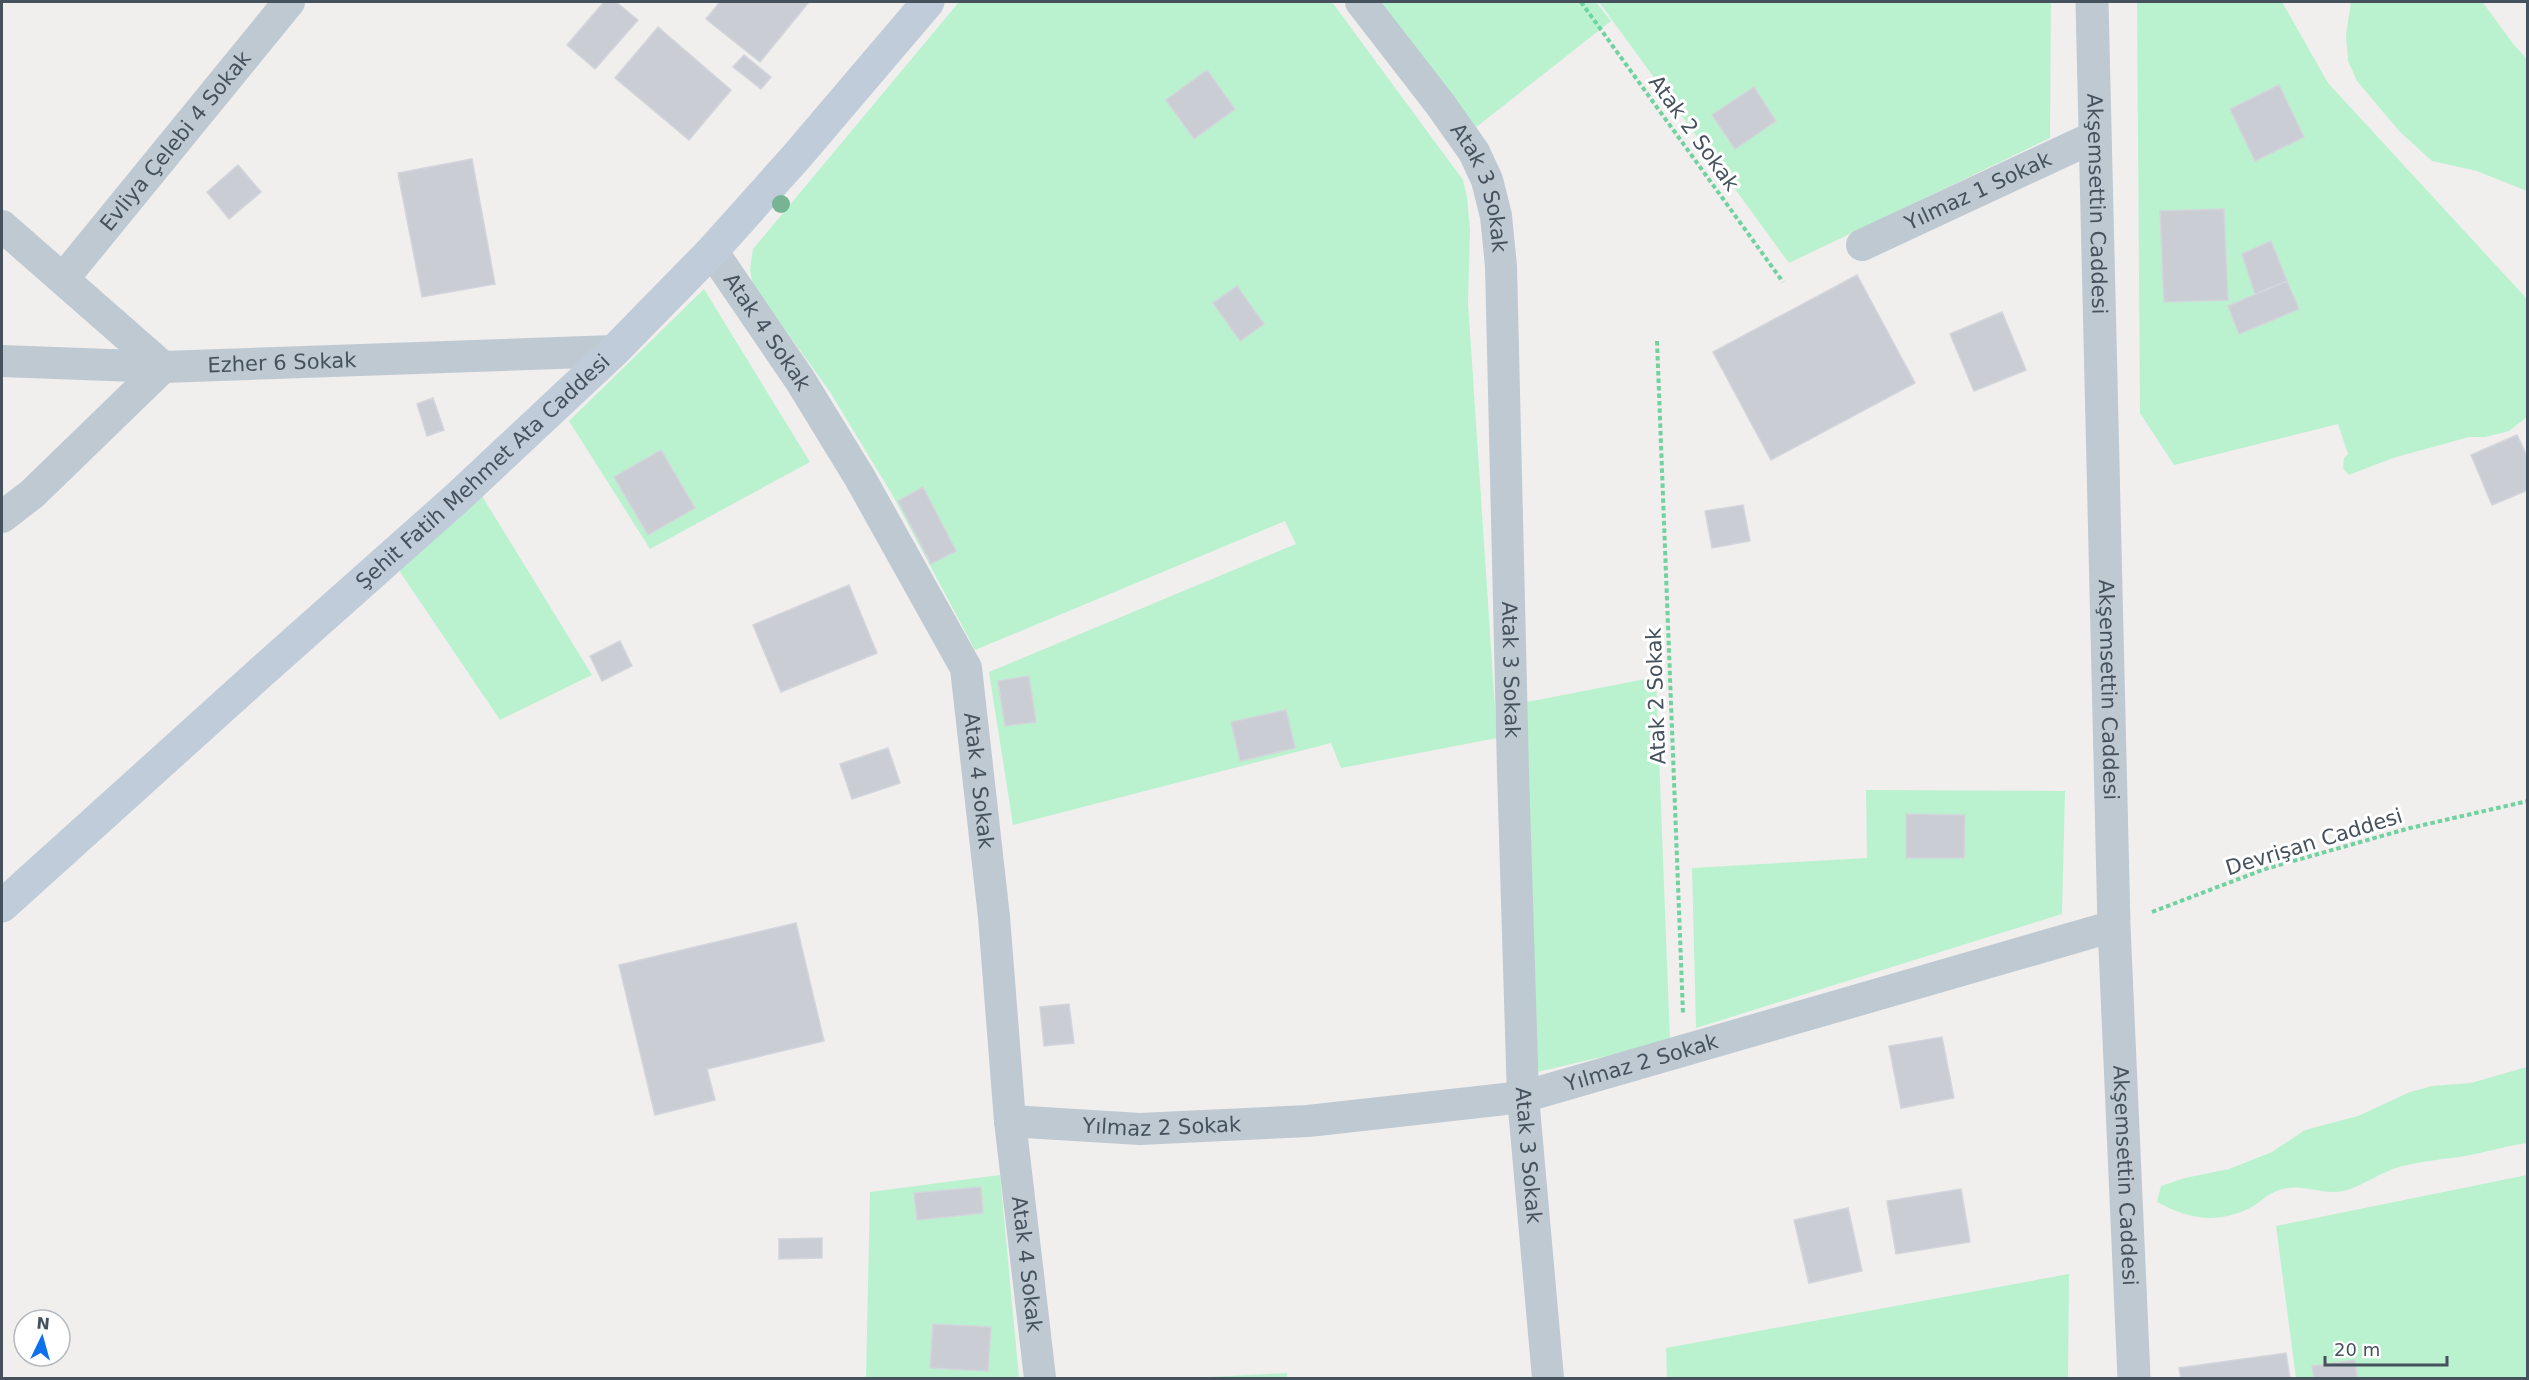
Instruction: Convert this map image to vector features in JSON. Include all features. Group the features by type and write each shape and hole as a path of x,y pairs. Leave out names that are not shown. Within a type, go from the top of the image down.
{"main road":[{"name":"Şehit Fatih Mehmet Ata Caddesi","path":"2,906 458,498 614,351 712,251 797,156 925,2"}],"street":[{"name":"Evliya Çelebi 4 Sokak","path":"63,279 289,2"},
{"name":"Atak 3 Sokak","path":"1361,2 1474,152 1487,180 1496,216 1500,266 1523,1097 1548,1378"},
{"name":"Akşemsettin Caddesi","path":"2092,2 2114,926 2134,1378"},
{"name":"Yılmaz 1 Sokak","path":"1862,245 2094,137"},
{"path":"2,226 163,367 32,494 2,518"},
{"name":"Atak 4 Sokak","path":"712,251 800,380 860,478 966,668 994,917 1010,1121 1040,1378"},
{"name":"Ezher 6 Sokak","path":"2,361 163,367 614,351"},
{"name":"Yılmaz 2 Sokak","path":"1010,1121 1140,1129 1162,1128 1308,1121 1523,1097 2114,926"}],"path":[{"name":"Atak 2 Sokak","path":"1581,2 1783,282"},
{"name":"Atak 2 Sokak","path":"1657,341 1685,1050"},
{"name":"Devrişan Caddesi","path":"2114,926 2265,869 2410,828 2528,801"}],"green space":[{"path":"959,2 1332,2 1463,180 1470,230 1468,303 1497,738 1341,768 1331,743 1013,825 989,672 1296,544 1285,521 975,650 893,496 830,392 753,285 750,270 753,249"},
{"path":"1376,2 1596,2 1611,21 1475,128"},
{"path":"1599,2 2051,2 2050,138 1789,263"},
{"path":"2137,2 2282,2 2328,83 2527,299 2527,417 2509,431 2485,437 2469,437 2393,458 2349,475 2343,468 2344,458 2348,454 2338,424 2174,465 2140,413"},
{"path":"2351,2 2482,2 2484,4 2527,59 2527,191 2477,171 2432,161 2400,132 2357,81 2348,61 2346,35"},
{"path":"704,289 810,462 650,549 569,421"},
{"path":"482,496 592,675 500,720 398,569"},
{"path":"1656,677 1670,1041 1533,1073 1527,702"},
{"path":"1866,790 2065,791 2062,914 1696,1028 1692,868 1867,858"},
{"path":"2527,1067 2527,1143 2402,1166 2353,1188 2338,1192 2296,1188 2279,1190 2248,1209 2224,1217 2191,1216 2157,1202 2161,1186 2185,1178 2229,1169 2272,1152 2305,1130 2358,1116 2410,1092 2432,1086 2471,1083"},
{"path":"1000,1175 1019,1378 866,1378 870,1192"},
{"path":"2527,1175 2527,1378 2296,1378 2276,1226"},
{"path":"2069,1274 2068,1378 1667,1378 1666,1348"},
{"path":"1287,1373 1287,1378 1189,1378"}],"building":[{"path":"604,2 616,2 638,20 595,69 567,45"},
{"path":"720,2 809,2 760,62 706,19"},
{"path":"658,27 731,90 689,140 615,78"},
{"path":"744,55 771,77 761,89 733,67"},
{"path":"1207,70 1235,109 1194,139 1166,100"},
{"path":"2279,85 2304,137 2255,161 2230,109"},
{"path":"1754,87 1776,121 1735,149 1712,115"},
{"path":"472,159 495,284 422,297 398,173"},
{"path":"238,165 261,192 229,219 207,192"},
{"path":"2224,209 2228,300 2164,302 2160,211"},
{"path":"2271,241 2287,281 2255,294 2242,254"},
{"path":"1857,275 1915,383 1771,460 1713,352"},
{"path":"2287,281 2299,309 2239,334 2228,306"},
{"path":"1237,286 1264,324 1240,341 1213,303"},
{"path":"2002,312 2026,370 1974,391 1950,334"},
{"path":"433,398 444,430 427,436 417,404"},
{"path":"2517,435 2528,458 2528,490 2492,505 2471,455"},
{"path":"661,450 695,508 648,535 614,477"},
{"path":"923,487 956,551 931,564 898,501"},
{"path":"1743,505 1750,541 1712,548 1705,511"},
{"path":"849,585 877,653 781,692 753,625"},
{"path":"620,641 632,666 602,681 590,656"},
{"path":"1029,676 1036,722 1005,726 998,681"},
{"path":"1286,710 1295,748 1240,761 1231,722"},
{"path":"888,748 900,783 852,799 840,764"},
{"path":"1906,814 1965,815 1964,858 1906,858"},
{"path":"796,923 824,1041 707,1069 715,1100 655,1115 619,965"},
{"path":"1069,1004 1074,1043 1044,1046 1040,1007"},
{"path":"1942,1037 1954,1098 1901,1108 1889,1046"},
{"path":"981,1187 983,1213 917,1220 914,1193"},
{"path":"1961,1189 1970,1242 1896,1254 1887,1201"},
{"path":"1848,1208 1862,1271 1809,1283 1794,1220"},
{"path":"822,1238 822,1258 779,1259 779,1239"},
{"path":"933,1324 991,1327 988,1371 930,1368"},
{"path":"2286,1353 2290,1378 2181,1378 2179,1368"},
{"path":"2355,1360 2357,1378 2314,1378 2312,1366"}]}
